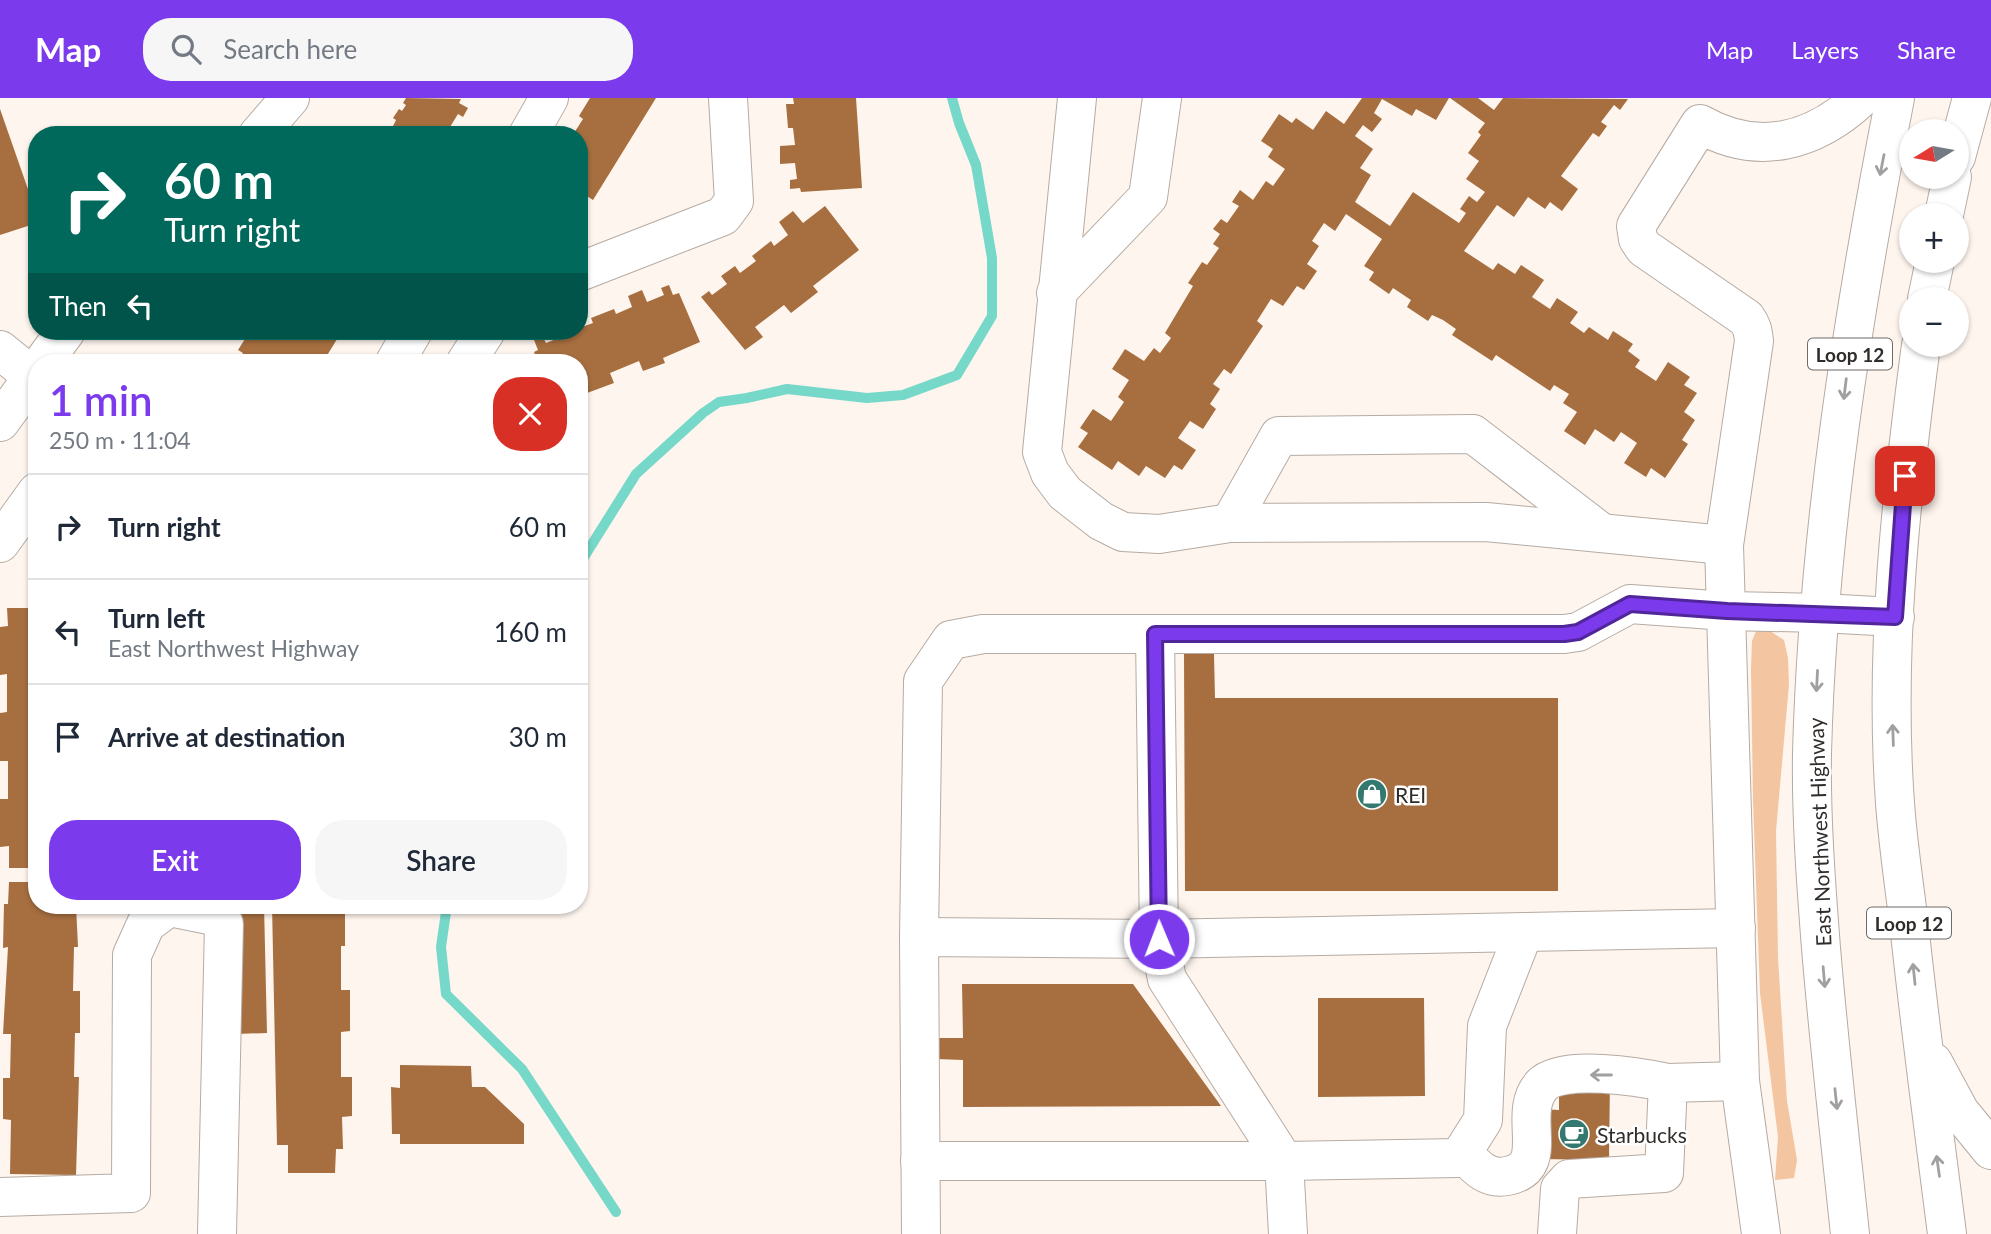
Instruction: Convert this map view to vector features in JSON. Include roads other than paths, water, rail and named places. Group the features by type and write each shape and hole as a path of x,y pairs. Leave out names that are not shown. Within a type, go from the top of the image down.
{"main road":[{"path":"266,126 290,98"},
{"path":"533,126 549,98"},
{"path":"588,268 723,216 730,209 734,201 728,98"},
{"path":"1077,98 1042,452 1065,493 1101,521 1122,532 1159,534 1230,523 1486,522 1724,545"},
{"path":"1056,293 1148,197 1162,98"},
{"path":"1760,1234 1740,1081 1724,545 1754,341 1752,325 1746,318 1644,248 1638,239 1636,226 1700,109 1722,137 1778,143 1815,131 1861,98"},
{"name":"East Northwest Highway","path":"1850,1234 1828,1031 1816,884 1812,754 1821,613 1848,363 1870,226 1895,98"},
{"path":"1966,119 1972,98"},
{"path":"0,350 28,367"},
{"name":"Loop 12","path":"1919,357 1906,453 1897,567 1892,705 1895,803 1947,1234"},
{"path":"0,422 28,385"},
{"path":"1230,523 1279,436 1473,434 1602,533"},
{"path":"0,543 28,504"},
{"path":"921,1234 919,937 923,681 951,640 983,634 1564,634 1578,632 1630,604 1727,611 1895,617"},
{"path":"1155,634 1159,939 1167,979 1284,1161 1288,1234"},
{"path":"0,1197 131,1193 132,955 146,924 160,914"},
{"path":"203,914 213,916 224,924 217,1234"},
{"path":"919,937 1159,939 1736,928"},
{"path":"920,1161 1460,1158 1483,1120 1487,1026 1523,934"},
{"path":"1922,1042 1960,1112 1991,1150"},
{"path":"1463,1153 1483,1173 1500,1177 1516,1174 1527,1167 1532,1160 1531,1111 1535,1096 1544,1084 1559,1075 1633,1075 1668,1083 1740,1081"},
{"path":"1558,1234 1560,1189 1569,1179 1664,1173 1668,1083"}],"waterway":[{"path":"588,551 636,474 703,413 719,402 787,389 867,398 903,395 957,375 992,316 992,258 976,165 952,98"},
{"path":"446,914 441,947 446,994 522,1069 616,1212"}],"place":[{"name":"REI","path":"1372,794"},
{"name":"Starbucks","path":"1574,1134"}]}
